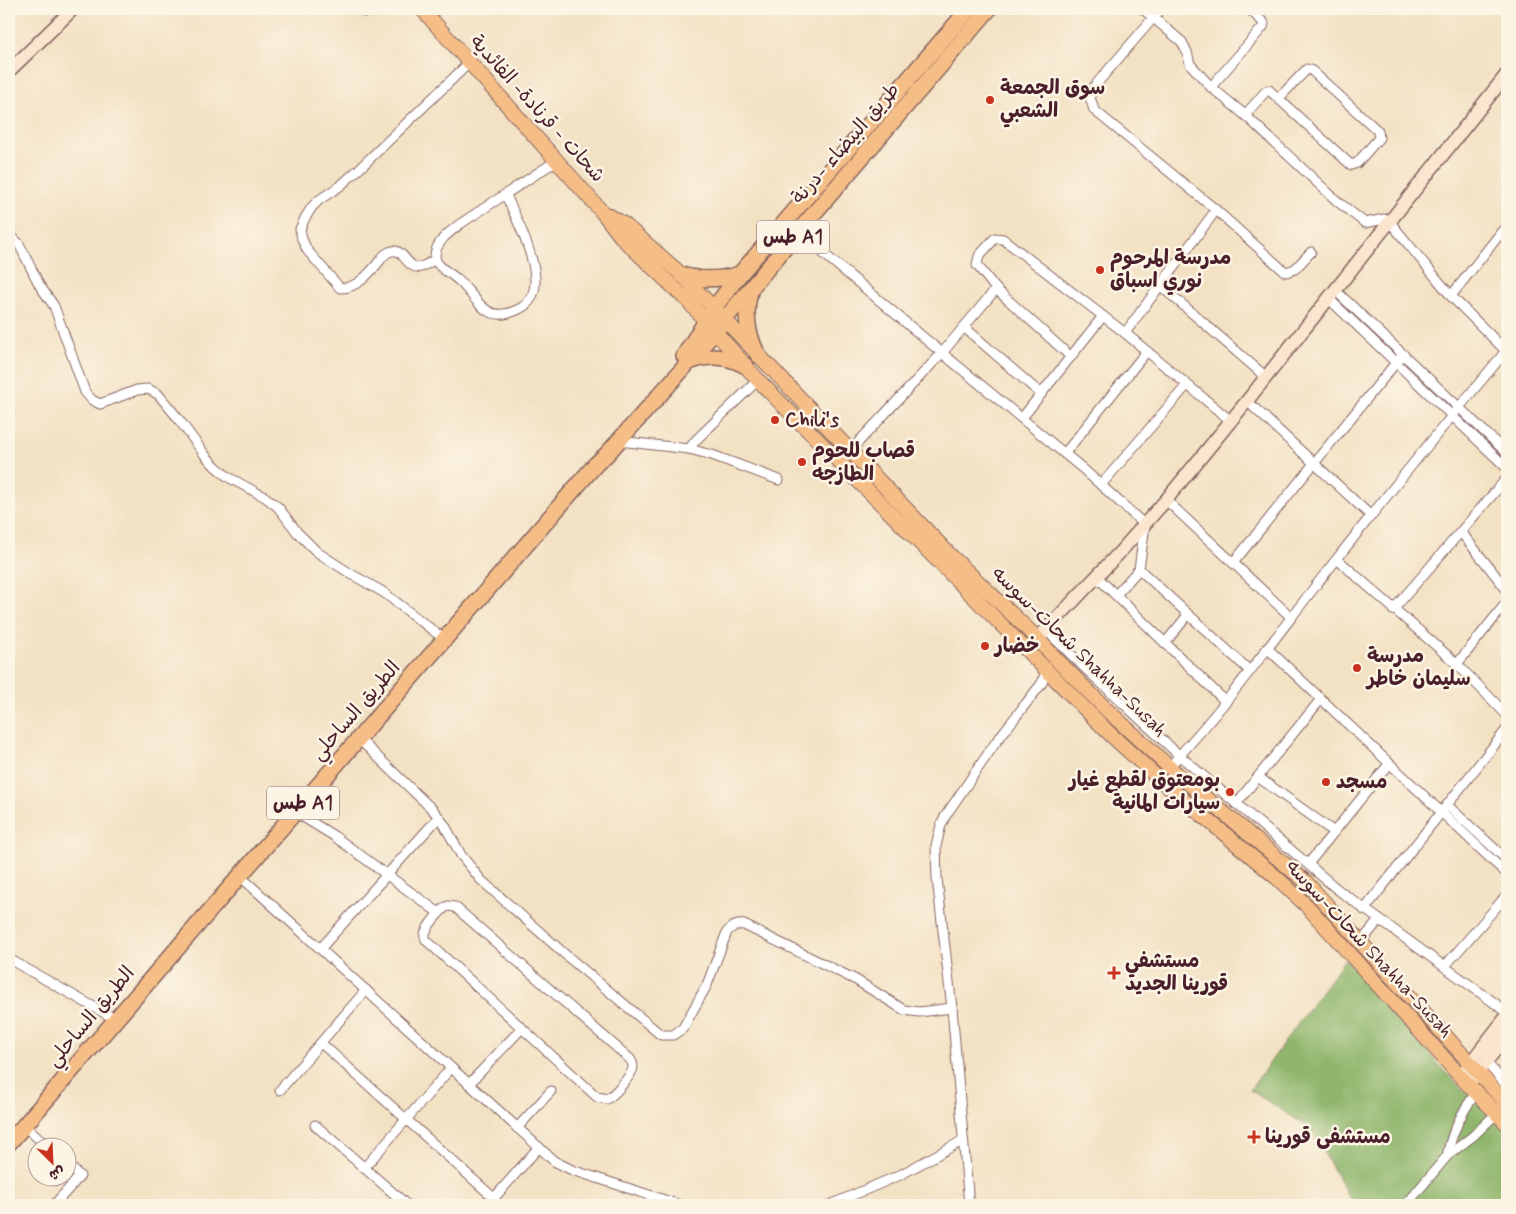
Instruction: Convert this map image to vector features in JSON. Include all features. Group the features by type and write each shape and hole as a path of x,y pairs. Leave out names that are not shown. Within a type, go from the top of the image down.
{"highway":[{"name":"طريق البيضاء -درنة","path":"715,324 714,308 740,274 969,9"},
{"name":"طريق البيضاء -درنة","path":"596,464 689,362 715,324 750,290 989,9"},
{"path":"682,275 711,280 740,274"},
{"path":"750,290 747,324 751,340 758,355"},
{"path":"596,464 614,438 688,350 715,324"},
{"path":"689,362 698,358 718,356 737,361 746,366"},
{"name":"الطريق الساحلي","path":"9,1143 22,1125 62,1083 596,464"}],"main road":[{"name":"شحات - قرنادة- الفائدية","path":"422,9 603,213"},
{"path":"603,213 625,225 682,275 714,308"},
{"path":"603,213 623,239 715,324"},
{"name":"شحات-سوسه Shahha-Susah","path":"715,324 758,355 952,557 1042,634 1051,664 1132,755 1276,877 1306,906 1507,1124"},
{"name":"شحات-سوسه Shahha-Susah","path":"715,324 758,380 1027,650 1051,664 1169,767 1292,870 1316,893 1478,1066 1507,1104"}],"street":[{"path":"9,71 73,9"},
{"path":"361,9 365,12 373,9"},
{"path":"1143,9 1182,42 1190,64 1211,87 1245,115 1360,221 1365,223 1384,219 1390,222 1451,296 1507,351 1451,416 1226,702 1169,767"},
{"path":"1161,9 1092,89 1090,97 1094,110 1216,210 1286,272 1295,269 1312,252"},
{"path":"1211,87 1263,27 1262,20 1249,9"},
{"path":"435,259 419,267 414,267 410,265 400,252 396,250 391,251 385,254 363,279 352,286 340,288 307,250 300,229 312,207 319,200 340,186 359,169 469,63"},
{"path":"1245,115 1266,91 1272,92 1278,98 1350,164 1357,163 1379,138 1378,131 1311,70 1307,69 1278,98"},
{"path":"1027,650 1145,526 1266,378 1507,74"},
{"path":"506,195 528,246 537,279 535,292 526,306 504,315 486,311 478,305 458,279 438,264 435,259 437,247 447,234 460,224 556,161"},
{"path":"1124,333 1216,210"},
{"path":"1451,296 1507,225"},
{"path":"798,232 1065,453 1145,526"},
{"path":"9,234 19,244 40,286 54,306 85,392 92,400 100,404 137,390 148,389 158,394 177,417 204,456 228,477 265,497 278,507 297,532 317,552 382,592 444,640"},
{"path":"1071,357 996,289 976,265 979,256 995,238 1002,239 1104,316 1231,421"},
{"path":"1161,286 1266,378"},
{"path":"850,451 942,353 996,289"},
{"path":"1332,294 1403,354 1507,453"},
{"path":"1332,294 1396,362 1507,468"},
{"path":"1022,418 1104,316"},
{"path":"964,327 1041,394"},
{"path":"1065,453 1147,351"},
{"path":"1233,563 1403,354"},
{"path":"690,449 696,440 758,380"},
{"path":"1101,485 1187,385"},
{"path":"1247,401 1371,516"},
{"path":"619,441 690,449 712,455 779,480"},
{"path":"1393,610 1507,478"},
{"path":"1166,500 1291,617"},
{"path":"1116,595 1139,569 1145,526"},
{"path":"1461,532 1507,590"},
{"path":"1337,559 1393,610 1457,664 1507,715"},
{"path":"1139,569 1250,671"},
{"path":"1097,577 1226,702"},
{"path":"1457,664 1507,602"},
{"path":"1165,643 1188,615"},
{"path":"1042,634 1088,671 1180,756 1364,910 1507,1012"},
{"path":"1267,648 1389,764 1507,859"},
{"path":"969,1205 952,1008 937,879 936,856 938,834 946,815 996,742 1042,683 1051,664"},
{"path":"1236,804 1322,699"},
{"path":"1364,910 1507,729"},
{"path":"358,739 439,817 460,855 481,880 582,969 661,1034 673,1035 683,1028 706,986 727,932 741,924 856,980 904,1010 919,1012 952,1008"},
{"path":"1308,864 1389,764"},
{"path":"1258,777 1334,832"},
{"path":"1444,809 1507,874"},
{"path":"295,812 334,836 439,913"},
{"path":"320,949 439,817"},
{"path":"240,876 554,1161 572,1170 680,1205"},
{"path":"1445,966 1507,895"},
{"path":"446,906 455,907 630,1059 633,1064 632,1070 613,1095 607,1098 600,1098 426,941 425,933 439,913 446,906"},
{"path":"1361,942 1379,920"},
{"path":"9,959 116,1019"},
{"path":"280,1090 366,990"},
{"path":"1447,1156 1469,1084 1507,1016"},
{"path":"469,1084 522,1028"},
{"path":"1478,1066 1507,1035"},
{"path":"320,1043 407,1119 491,1202 539,1147"},
{"path":"1478,1066 1507,1086"},
{"path":"364,1168 451,1068"},
{"path":"517,1128 551,1091"},
{"path":"1406,1205 1447,1156 1473,1136 1496,1114"},
{"path":"22,1125 35,1136"},
{"path":"315,1125 407,1205"},
{"path":"830,1205 900,1175 962,1141"},
{"path":"54,1205 71,1186"}],"green space":[{"path":"1345,959 1453,1080 1507,1131 1507,1205 1357,1205 1349,1197 1310,1128 1250,1090"}],"place":[{"name":"سوق الجمعة الشعبي","path":"990,100"},
{"name":"مدرسة المرحوم نوري اسباق","path":"1100,270"},
{"name":"Chili's","path":"775,420"},
{"name":"قصاب للحوم الطازجه","path":"802,462"},
{"name":"خضار","path":"985,646"},
{"name":"مدرسة سليمان خاطر","path":"1357,668"},
{"name":"مسجد","path":"1326,782"},
{"name":"بومعتوق لقطع غيار سيارات المانية","path":"1230,792"},
{"name":"مستشفي قورينا الجديد","path":"1114,973"},
{"name":"مستشفى قورينا","path":"1254,1137"}]}
